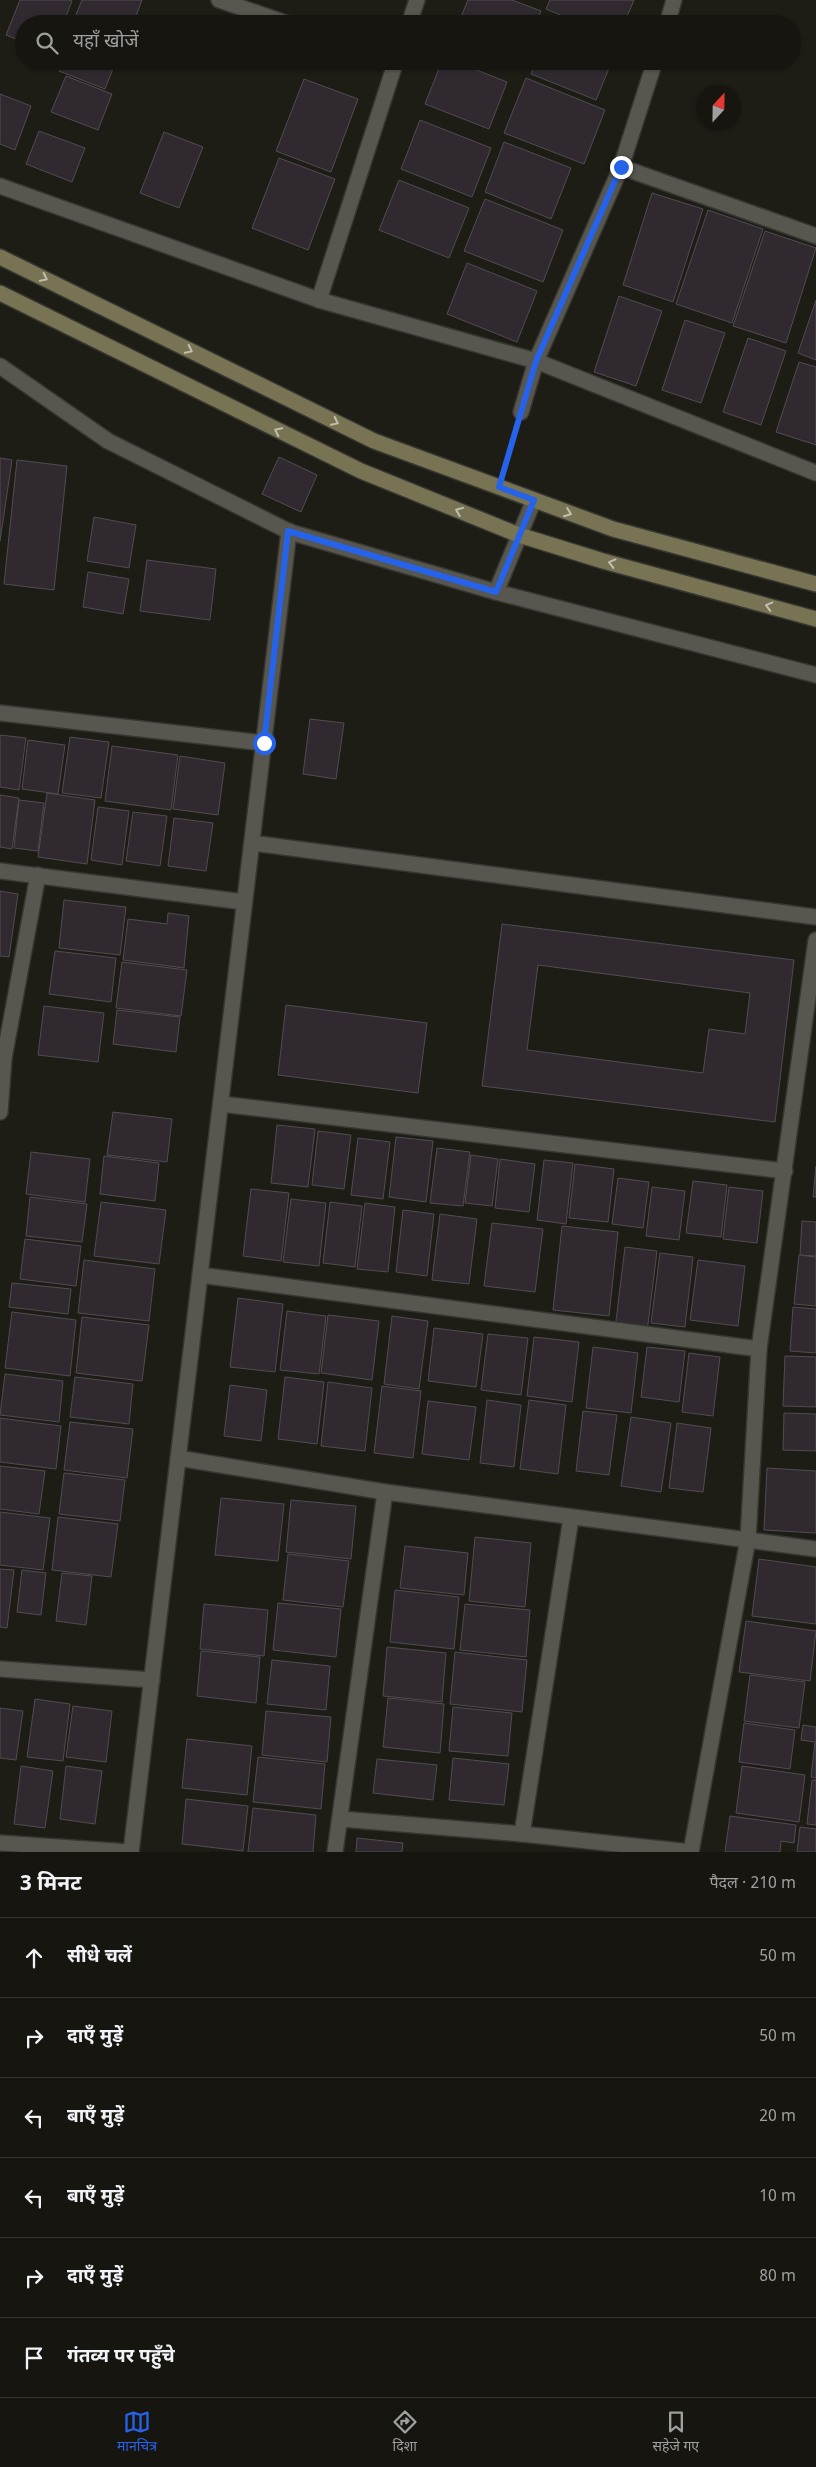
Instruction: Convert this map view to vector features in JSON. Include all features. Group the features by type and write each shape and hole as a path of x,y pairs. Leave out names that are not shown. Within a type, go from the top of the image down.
{"main road":[{"path":"0,257 374,441 612,529 816,584"},
{"path":"0,293 360,471 519,535 603,561 816,619"}],"street":[{"path":"219,0 263,15"},
{"path":"412,15 417,0"},
{"path":"670,15 674,0"},
{"path":"320,300 393,70"},
{"path":"521,412 536,361 621,167 652,70"},
{"path":"621,167 816,236"},
{"path":"0,186 320,300 536,361 816,473"},
{"path":"0,366 108,441 288,531 496,592 816,675"},
{"path":"496,592 534,500"},
{"path":"0,1843 130,1852 221,1104 288,531"},
{"path":"0,713 264,743"},
{"path":"252,842 816,917"},
{"path":"0,871 244,902"},
{"path":"0,1112 2,1058 38,875"},
{"path":"341,1818 522,1834 691,1852 748,1539 759,1350 816,940"},
{"path":"221,1104 785,1172"},
{"path":"200,1275 759,1350"},
{"path":"178,1458 385,1492 570,1518 816,1549"},
{"path":"335,1852 385,1492"},
{"path":"522,1834 570,1518"},
{"path":"0,1669 152,1680"}],"path":[{"path":"499,487 521,412"}],"building":[{"path":"20,0 72,1 67,15 15,15 15,38 6,35"},
{"path":"82,0 142,0 136,15 76,15"},
{"path":"468,0 512,0 541,11 539,15 462,15"},
{"path":"550,0 634,0 628,15 560,15 546,9"},
{"path":"59,70 112,70 105,89"},
{"path":"438,70 477,70 507,82 489,129 425,104"},
{"path":"533,70 608,70 596,100 531,74"},
{"path":"66,76 112,94 98,130 51,112"},
{"path":"526,78 605,110 584,164 504,133"},
{"path":"304,79 358,99 331,172 276,151"},
{"path":"0,94 31,106 15,150 0,144"},
{"path":"420,120 491,148 472,197 401,169"},
{"path":"39,131 85,148 72,182 26,164"},
{"path":"164,132 203,147 179,208 140,193"},
{"path":"504,142 571,168 551,219 485,192"},
{"path":"279,158 335,179 308,250 252,228"},
{"path":"399,180 469,208 449,258 379,230"},
{"path":"652,193 703,209 673,302 623,285"},
{"path":"485,199 563,230 543,282 464,251"},
{"path":"708,210 763,229 732,323 676,304"},
{"path":"765,231 816,248 786,343 733,326"},
{"path":"467,263 537,291 517,342 447,314"},
{"path":"619,296 662,311 636,386 594,372"},
{"path":"816,300 816,360 798,353"},
{"path":"685,320 725,333 701,403 662,390"},
{"path":"748,338 786,351 761,425 723,412"},
{"path":"799,362 816,367 816,445 776,432"},
{"path":"279,457 317,475 301,512 262,494"},
{"path":"0,458 12,460 0,541"},
{"path":"17,460 67,466 54,590 4,584"},
{"path":"94,517 136,525 129,568 87,561"},
{"path":"147,560 216,569 210,620 140,611"},
{"path":"88,572 129,579 123,614 83,607"},
{"path":"310,719 344,723 336,779 303,774"},
{"path":"0,735 26,738 19,790 0,787"},
{"path":"70,737 109,742 101,798 62,793"},
{"path":"28,740 65,745 58,794 22,789"},
{"path":"112,746 178,755 171,810 105,801"},
{"path":"180,756 225,763 218,815 173,809"},
{"path":"47,793 95,800 87,864 38,857"},
{"path":"0,795 19,798 12,849 0,847"},
{"path":"19,800 44,803 38,851 14,848"},
{"path":"98,807 129,811 122,865 91,860"},
{"path":"133,812 167,816 160,866 126,861"},
{"path":"174,818 213,823 206,871 168,866"},
{"path":"0,891 18,894 9,957 0,956"},
{"path":"64,900 126,907 120,955 59,948"},
{"path":"168,913 189,916 184,968 123,960 128,919 167,924"},
{"path":"502,924 794,960 775,1122 482,1086","holes":["538,965 750,993 745,1034 709,1029 703,1073 527,1050"]},
{"path":"55,951 116,958 111,1002 49,994"},
{"path":"122,962 187,970 181,1016 116,1008"},
{"path":"286,1005 427,1023 418,1093 278,1075"},
{"path":"44,1006 104,1013 98,1062 38,1055"},
{"path":"117,1010 180,1017 176,1052 113,1044"},
{"path":"113,1112 172,1119 167,1162 107,1155"},
{"path":"277,1125 315,1129 308,1187 271,1183"},
{"path":"318,1131 351,1135 344,1189 312,1185"},
{"path":"396,1137 433,1141 426,1202 389,1197"},
{"path":"358,1138 390,1142 383,1199 351,1195"},
{"path":"437,1148 470,1152 463,1206 430,1203"},
{"path":"31,1152 90,1159 85,1202 26,1194"},
{"path":"471,1155 498,1159 492,1206 465,1203"},
{"path":"104,1156 159,1163 155,1201 100,1194"},
{"path":"500,1159 535,1164 529,1212 495,1208"},
{"path":"544,1160 573,1163 566,1224 537,1220"},
{"path":"575,1164 614,1169 608,1222 569,1218"},
{"path":"816,1166 816,1197 813,1197"},
{"path":"618,1178 649,1182 643,1228 612,1224"},
{"path":"693,1181 727,1185 721,1237 686,1233"},
{"path":"652,1187 685,1191 679,1240 646,1236"},
{"path":"729,1187 763,1191 757,1243 723,1239"},
{"path":"251,1189 289,1193 281,1261 243,1256"},
{"path":"30,1197 87,1204 82,1242 26,1236"},
{"path":"291,1199 326,1203 319,1266 283,1262"},
{"path":"101,1202 166,1210 159,1264 94,1256"},
{"path":"330,1202 362,1206 355,1267 323,1263"},
{"path":"365,1203 395,1207 388,1272 357,1269"},
{"path":"403,1210 434,1214 427,1276 396,1272"},
{"path":"440,1214 477,1219 469,1284 432,1280"},
{"path":"802,1221 816,1222 816,1256 800,1255"},
{"path":"492,1223 543,1229 535,1292 484,1286"},
{"path":"562,1226 618,1232 609,1316 553,1310"},
{"path":"25,1239 81,1246 76,1286 20,1279"},
{"path":"625,1247 657,1251 647,1332 615,1329"},
{"path":"660,1253 693,1257 685,1327 651,1323"},
{"path":"799,1255 816,1257 816,1306 794,1304"},
{"path":"84,1260 155,1269 149,1321 78,1313"},
{"path":"698,1260 745,1266 738,1326 690,1320"},
{"path":"12,1283 71,1289 68,1314 9,1307"},
{"path":"238,1298 283,1304 275,1372 230,1367"},
{"path":"793,1307 816,1309 816,1353 790,1351"},
{"path":"287,1311 326,1316 319,1374 280,1370"},
{"path":"12,1312 76,1320 70,1376 5,1368"},
{"path":"328,1315 379,1321 372,1380 321,1373"},
{"path":"392,1316 428,1321 419,1389 384,1384"},
{"path":"82,1317 149,1325 142,1381 76,1373"},
{"path":"434,1328 483,1334 476,1387 428,1381"},
{"path":"488,1334 528,1338 521,1395 481,1390"},
{"path":"534,1337 579,1342 572,1402 527,1396"},
{"path":"593,1347 638,1353 631,1413 586,1408"},
{"path":"647,1347 685,1351 679,1402 641,1397"},
{"path":"689,1353 720,1357 713,1416 682,1412"},
{"path":"785,1356 816,1357 816,1407 783,1406"},
{"path":"5,1374 63,1381 59,1422 0,1415"},
{"path":"75,1377 133,1384 129,1424 70,1417"},
{"path":"285,1377 324,1382 317,1444 278,1439"},
{"path":"328,1382 372,1388 365,1451 321,1446"},
{"path":"230,1385 267,1390 261,1441 224,1436"},
{"path":"382,1386 421,1391 413,1458 374,1453"},
{"path":"487,1400 521,1405 514,1467 480,1463"},
{"path":"529,1400 566,1405 558,1474 520,1469"},
{"path":"428,1401 476,1407 469,1460 422,1454"},
{"path":"583,1411 617,1415 609,1475 576,1471"},
{"path":"784,1413 816,1414 816,1451 783,1450"},
{"path":"631,1417 671,1423 661,1492 621,1486"},
{"path":"0,1418 61,1426 56,1469 0,1462"},
{"path":"70,1422 133,1429 127,1478 64,1470"},
{"path":"677,1423 711,1428 703,1492 669,1488"},
{"path":"0,1466 45,1471 39,1514 0,1509"},
{"path":"767,1468 816,1471 816,1533 764,1530"},
{"path":"64,1473 125,1480 120,1521 59,1514"},
{"path":"221,1498 284,1504 278,1561 215,1555"},
{"path":"291,1500 356,1506 351,1559 286,1552"},
{"path":"0,1512 50,1518 43,1570 0,1565"},
{"path":"58,1517 118,1524 111,1577 52,1570"},
{"path":"475,1537 531,1543 525,1607 469,1601"},
{"path":"405,1546 468,1553 464,1595 400,1588"},
{"path":"288,1554 349,1561 343,1607 283,1600"},
{"path":"759,1559 816,1567 816,1624 752,1616"},
{"path":"0,1569 14,1570 7,1628 0,1627"},
{"path":"22,1570 46,1573 41,1615 17,1612"},
{"path":"62,1573 92,1576 86,1625 56,1621"},
{"path":"395,1590 459,1597 454,1649 390,1642"},
{"path":"278,1603 341,1609 336,1657 273,1650"},
{"path":"204,1604 268,1610 264,1656 200,1649"},
{"path":"465,1604 530,1610 526,1657 460,1650"},
{"path":"746,1621 816,1631 810,1681 739,1672"},
{"path":"387,1647 446,1653 442,1702 383,1696"},
{"path":"201,1651 260,1657 256,1703 197,1696"},
{"path":"455,1652 527,1660 522,1712 450,1704"},
{"path":"272,1660 330,1666 326,1710 267,1704"},
{"path":"750,1675 805,1682 799,1728 744,1721"},
{"path":"388,1698 444,1704 440,1753 383,1747"},
{"path":"35,1699 70,1704 63,1761 27,1757"},
{"path":"73,1706 112,1711 106,1762 66,1757"},
{"path":"453,1707 512,1713 508,1756 449,1751"},
{"path":"0,1708 23,1711 16,1760 0,1758"},
{"path":"266,1711 331,1717 327,1762 262,1755"},
{"path":"744,1723 795,1730 790,1769 739,1762"},
{"path":"803,1725 816,1727 816,1778 811,1777 815,1742 801,1740"},
{"path":"187,1739 252,1746 247,1795 182,1788"},
{"path":"258,1757 325,1764 321,1809 253,1802"},
{"path":"453,1758 509,1764 504,1805 449,1800"},
{"path":"377,1759 437,1765 433,1800 373,1793"},
{"path":"21,1766 53,1771 45,1828 14,1824"},
{"path":"66,1766 102,1771 95,1824 60,1819"},
{"path":"742,1766 805,1775 799,1822 736,1813"},
{"path":"812,1780 816,1780 816,1825 807,1824"},
{"path":"186,1799 248,1806 243,1851 182,1844"},
{"path":"253,1808 316,1815 313,1852 248,1852"},
{"path":"730,1816 796,1825 794,1843 781,1841 780,1852 725,1852"},
{"path":"800,1827 816,1829 816,1852 797,1852"},
{"path":"357,1838 403,1843 402,1852 356,1852"}],"route":[{"path":"264,743 288,531 496,592 534,500 499,487 536,361 621,167"}]}
